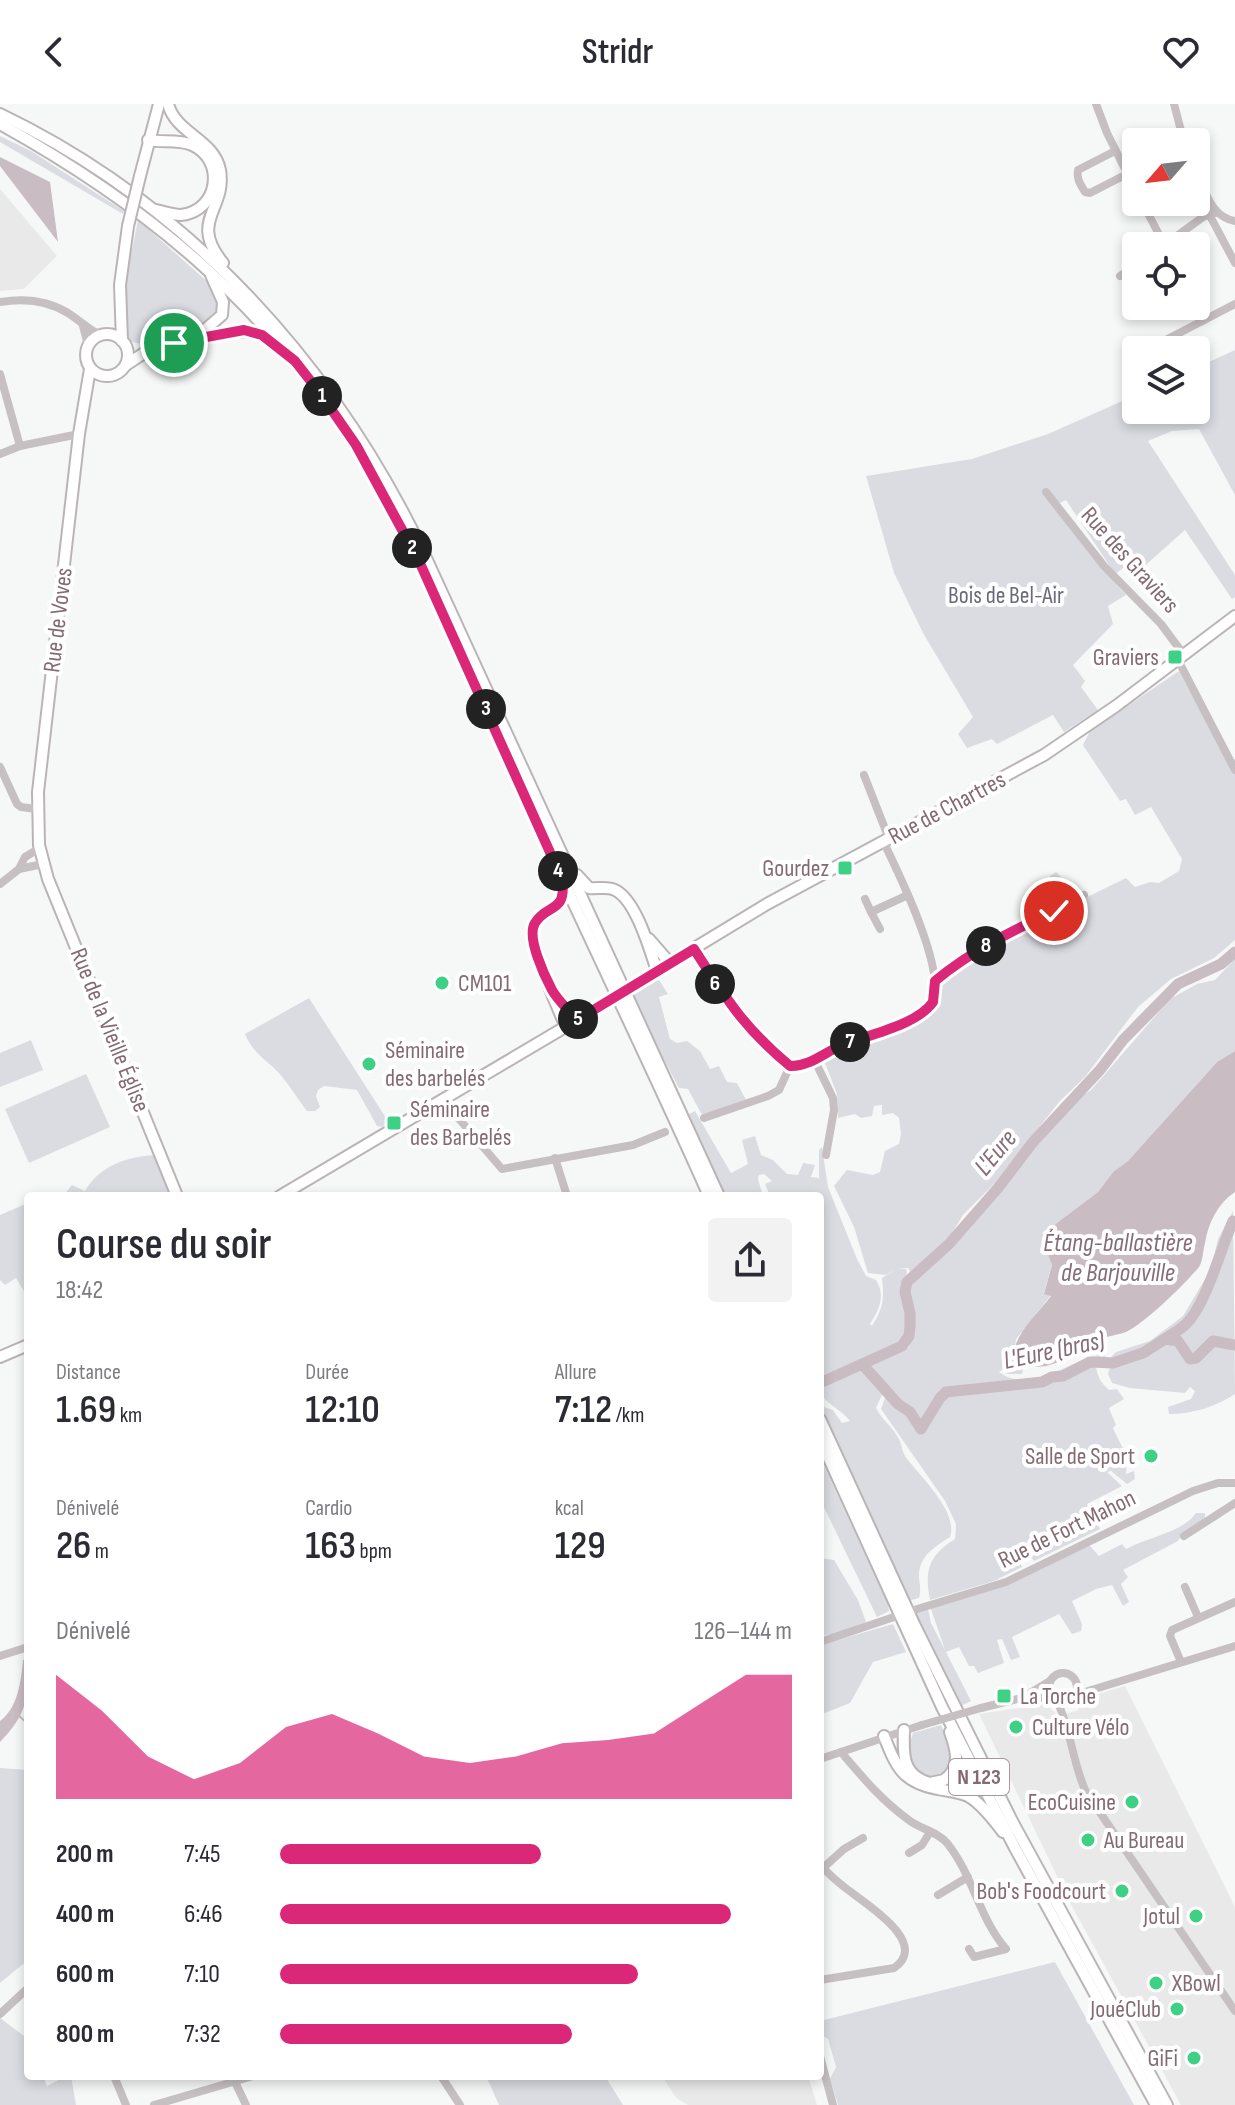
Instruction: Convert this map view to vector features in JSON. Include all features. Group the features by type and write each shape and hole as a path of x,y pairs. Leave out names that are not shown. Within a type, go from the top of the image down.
{"main road":[{"path":"126,365 128,358 120,314 121,274 128,226 159,104"},
{"path":"168,104 175,121 214,155 219,168 221,183 208,224 212,250 327,387 393,490 554,835 664,1087"},
{"path":"0,114 67,150 151,208 240,284"},
{"path":"152,126 158,122 175,121"},
{"path":"0,124 115,193 206,266 295,361 356,445 419,561 589,940 717,1192"},
{"path":"152,126 165,142"},
{"path":"148,140 183,143 201,150 213,169 215,181 212,194 205,204 193,212 179,215 151,208"},
{"path":"143,159 165,142"},
{"path":"195,337 213,326 222,315 223,302 206,266"},
{"path":"103,377 90,369 85,357 88,345 115,324 120,314"},
{"path":"102,335 117,337 138,349 150,349 195,337 244,330 262,335 295,361"},
{"path":"87,393 103,377 116,375 150,349"},
{"name":"Rue de Voves","path":"43,864 36,809 79,434 90,369"},
{"name":"Rue de Chartres","path":"287,1192 767,904 1044,755 1116,706 1235,616"},
{"path":"554,835 583,884 619,892 645,934 670,963"},
{"name":"Rue de la Vieille Église","path":"43,864 175,1192"},
{"path":"562,879 564,894 551,911 536,921 532,938 566,1027"},
{"path":"593,922 592,901 599,889"},
{"path":"551,911 571,913 589,940"},
{"path":"645,934 657,971"},
{"path":"553,991 577,1020"},
{"path":"690,1142 708,1192"},
{"path":"0,1357 24,1347"},
{"name":"N 123","path":"824,1426 915,1626 998,1793 1167,2105"},
{"name":"N 123","path":"824,1448 942,1707 1015,1848 1156,2105"},
{"path":"904,1730 904,1762 910,1772 924,1781 938,1783 944,1780 957,1764 957,1754 942,1707"},
{"path":"884,1736 898,1768 909,1779 923,1786 968,1796 986,1812 1015,1848"}],"street":[{"path":"1096,104 1122,164"},
{"path":"1176,105 1181,128"},
{"path":"1115,151 1078,170 1079,182 1085,192 1090,193 1122,177"},
{"path":"1210,208 1235,263"},
{"path":"1212,213 1235,221"},
{"path":"1184,232 1212,213"},
{"path":"1216,226 1223,219"},
{"path":"0,302 39,301 68,313 102,335"},
{"path":"1210,317 1235,304"},
{"path":"1173,336 1204,320"},
{"path":"81,322 86,330 88,345"},
{"path":"0,374 20,446"},
{"path":"0,454 20,446 79,434"},
{"name":"Rue des Graviers","path":"1046,492 1104,566 1161,624 1181,657 1235,770"},
{"path":"0,767 4,787 17,804 36,809"},
{"path":"694,949 720,992 747,1027 790,1066 801,1066 841,1046 899,1024 928,1008 936,992 924,938 864,775"},
{"path":"0,884 19,869 25,857 40,848"},
{"path":"19,869 43,864"},
{"path":"871,912 908,895"},
{"path":"935,981 992,942 1084,895"},
{"path":"865,899 880,929"},
{"path":"814,1059 833,1098 834,1110 826,1155"},
{"path":"704,1118 779,1090 790,1066"},
{"path":"442,1099 502,1169 633,1145 665,1132"},
{"path":"555,1158 566,1192"},
{"name":"Rue de Fort Mahon","path":"914,1610 1006,1582 1193,1491 1218,1483 1235,1483"},
{"path":"1184,1536 1235,1503"},
{"path":"1185,1587 1198,1617"},
{"path":"1181,1662 1170,1636 1172,1630 1235,1602"},
{"path":"824,1641 894,1617"},
{"path":"824,1758 884,1736 1022,1698 1064,1701 1235,1646"},
{"path":"0,1656 24,1648"},
{"path":"1022,1698 1061,1674 1083,1683 1106,1685"},
{"path":"1066,1721 1077,1687 1073,1678"},
{"path":"1052,1680 1050,1691 1066,1721 1073,1758 1086,1792 1235,2011"},
{"path":"841,1752 877,1794 912,1822 943,1838 950,1846 968,1877 987,1922 1006,1949 974,1957 969,1949"},
{"path":"909,1853 922,1845 930,1832"},
{"path":"824,1864 863,1838"},
{"path":"824,1868 890,1923 906,1950 902,1962 894,1968 824,1979"},
{"path":"938,1895 968,1877"},
{"path":"0,2014 24,1992"},
{"path":"824,2076 830,2105"},
{"path":"116,2080 126,2105"},
{"path":"154,2105 241,2080"},
{"path":"444,2080 460,2105"},
{"path":"821,2080 830,2105"},
{"path":"235,2082 246,2105"}],"shaded area":[{"path":"0,189 57,256 24,289 0,291"},
{"path":"1125,1686 1235,1907 1235,2105 1181,2105 1068,1899 979,1714 1045,1704 1058,1715 1077,1711 1085,1698"},
{"path":"665,2080 809,2080 817,2105 688,2105 676,2098"}],"green space":[{"path":"0,136 31,151 124,211 123,214 0,142"},
{"path":"138,220 210,284 218,300 217,316 202,328 142,344 132,342 124,332 127,275"},
{"name":"Bois de Bel-Air","path":"1235,350 1235,495 1199,429 1172,431 1148,441 1235,575 1235,597 1232,599 1185,530 1140,570 1130,563 1115,574 1066,500 1054,506 1088,552 1126,595 1108,606 1113,624 1073,665 1085,681 1081,687 1098,710 1064,732 1053,715 997,744 992,739 967,748 958,734 973,717 923,633 894,573 866,476 972,459 1048,434 1122,401 1122,424 1210,424 1210,362"},
{"path":"1179,671 1228,762 1235,759 1235,940 1214,958 1171,979 1138,1007 1085,1077 1060,1101 994,1184 963,1215 943,1248 912,1275 908,1268 898,1268 907,1272 901,1297 909,1320 902,1343 824,1378 824,1192 768,1192 765,1184 772,1181 764,1174 759,1175 758,1179 762,1192 723,1192 687,1115 695,1111 731,1173 748,1164 742,1140 755,1136 761,1155 773,1160 787,1174 798,1175 803,1163 815,1165 811,1177 819,1178 819,1150 822,1147 828,1187 857,1259 866,1276 876,1280 881,1292 880,1303 870,1324 872,1326 882,1302 882,1278 897,1269 886,1275 868,1273 854,1227 834,1186 847,1170 873,1175 880,1172 885,1151 899,1144 899,1118 893,1113 882,1115 882,1105 874,1106 872,1116 861,1118 855,1114 838,1118 837,1094 823,1058 931,1012 939,995 940,982 975,956 1047,919 1052,896 1050,876 1056,872 1075,903 1126,878 1135,887 1150,882 1159,883 1179,871 1182,859 1151,807 1135,815 1126,799 1120,801 1083,745 1090,731"},
{"path":"1235,959 1235,1051 1217,1062 1128,1161 1113,1172 1098,1192 1041,1235 1052,1264 1044,1293 1051,1295 1016,1339 1014,1359 1024,1366 1022,1374 999,1372 1011,1378 1037,1378 1103,1354 1106,1357 1096,1366 1097,1373 1109,1390 1117,1389 1124,1399 1109,1408 1116,1425 1113,1428 1127,1457 1126,1474 1134,1471 1135,1479 1127,1484 1111,1471 1107,1472 1122,1486 1087,1504 1100,1529 1034,1561 1031,1557 1020,1562 1022,1567 994,1581 930,1600 930,1565 939,1551 955,1539 956,1524 945,1501 881,1409 885,1398 882,1395 876,1408 897,1435 905,1456 943,1505 951,1527 950,1537 928,1553 921,1564 919,1598 908,1601 824,1407 833,1410 842,1423 850,1421 826,1399 824,1388 909,1347 914,1317 907,1293 909,1285 941,1256 1003,1189 1047,1130 1076,1100 1091,1090 1170,999 1197,984 1215,980"},
{"path":"659,980 668,994 659,997 670,1039 677,1043 687,1041 700,1051 710,1069 719,1066 727,1082 737,1083 746,1100 702,1115 688,1089 679,1088 630,995"},
{"path":"309,998 388,1121 382,1127 377,1126 357,1090 324,1086 316,1096 320,1107 307,1111 284,1079 248,1040 245,1034"},
{"path":"31,1040 43,1070 0,1087 0,1053"},
{"path":"86,1074 110,1127 29,1163 5,1109"},
{"path":"154,1155 169,1192 66,1192 72,1185 85,1191 106,1169 133,1158"},
{"path":"24,1205 24,1291 16,1278 5,1285 0,1280 0,1215"},
{"path":"1233,1211 1235,1394 1204,1409 1169,1414 1168,1407 1191,1399 1195,1391 1190,1387 1185,1393 1130,1388 1112,1383 1108,1374 1110,1367 1117,1363 1108,1360 1116,1352 1150,1341 1183,1316 1211,1269 1218,1239"},
{"path":"824,1466 888,1604 889,1611 877,1617 824,1507"},
{"path":"1196,1513 1205,1513 1205,1520 1182,1534 1178,1541 1123,1570 1128,1577 1121,1584 1129,1602 1123,1606 1112,1585 1072,1601 1082,1624 1081,1631 1072,1634 1059,1614 1012,1637 1020,1657 1011,1660 1002,1639 997,1640 1004,1663 978,1673 974,1666 969,1666 959,1647 946,1652 971,1701 961,1706 915,1613 928,1609 931,1623 945,1650 930,1606 1009,1584 1089,1545 1099,1556 1122,1544 1126,1549 1173,1530"},
{"path":"824,1559 834,1560 858,1600 866,1622 840,1633 824,1635"},
{"path":"893,1624 906,1652 873,1662 850,1703 824,1713 824,1644"},
{"path":"941,1725 951,1759 946,1772 927,1778 912,1767 907,1751 913,1733"},
{"path":"0,1768 24,1770 24,1963 0,1983"},
{"path":"1055,1962 1134,2105 838,2105 830,2079 836,2067 828,2039 824,2036 824,2020"},
{"path":"0,2018 24,2036 24,2080 45,2080 47,2086 58,2080 72,2080 76,2105 0,2105"},
{"path":"488,2080 607,2080 623,2105 499,2105"}],"water":[{"path":"0,157 50,182 58,242 0,166"},
{"name":"Étang-ballastière de Barjouville","path":"1235,1051 1235,1192 1211,1221 1199,1267 1154,1312 1126,1332 1094,1341 1054,1364 1035,1367 1014,1359 1014,1350 1021,1334 1051,1296 1044,1294 1052,1265 1041,1235 1098,1192 1113,1172 1128,1161 1217,1062"},
{"path":"23,1660 24,1706 17,1722 0,1742 0,1721 15,1702"}],"waterway":[{"name":"L'Eure","path":"824,1381 902,1346 909,1336 910,1326 905,1292 907,1282 949,1244 1033,1142 1100,1070 1123,1040 1178,984 1221,964 1235,952"},
{"path":"1165,1339 1184,1326 1200,1304 1235,1222"},
{"name":"L'Eure (bras)","path":"863,1365 898,1404 910,1412 921,1429 946,1392 1042,1382 1063,1376 1090,1362 1113,1363 1143,1353 1165,1339 1178,1341 1190,1359 1196,1358 1213,1341 1235,1345"},
{"path":"17,1714 24,1720"}],"place":[{"name":"Graviers","path":"1175,657"},
{"name":"Gourdez","path":"845,868"},
{"name":"CM101","path":"442,983"},
{"name":"Séminaire des barbelés","path":"369,1064"},
{"name":"Séminaire des Barbelés","path":"394,1123"},
{"name":"Salle de Sport","path":"1151,1456"},
{"name":"La Torche","path":"1004,1696"},
{"name":"Culture Vélo","path":"1016,1727"},
{"name":"EcoCuisine","path":"1132,1802"},
{"name":"Au Bureau","path":"1088,1840"},
{"name":"Bob's Foodcourt","path":"1122,1891"},
{"name":"Jotul","path":"1196,1916"},
{"name":"XBowl","path":"1156,1983"},
{"name":"JouéClub","path":"1177,2009"},
{"name":"GiFi","path":"1194,2058"}],"route":[{"path":"174,343 244,330 262,335 295,361 356,445 419,561 562,879 564,894 561,900 536,921 532,938 553,991 577,1020 694,949 720,992 747,1027 790,1066 801,1066 920,1014 933,1002 935,981 945,973 992,942 1054,911"}]}
